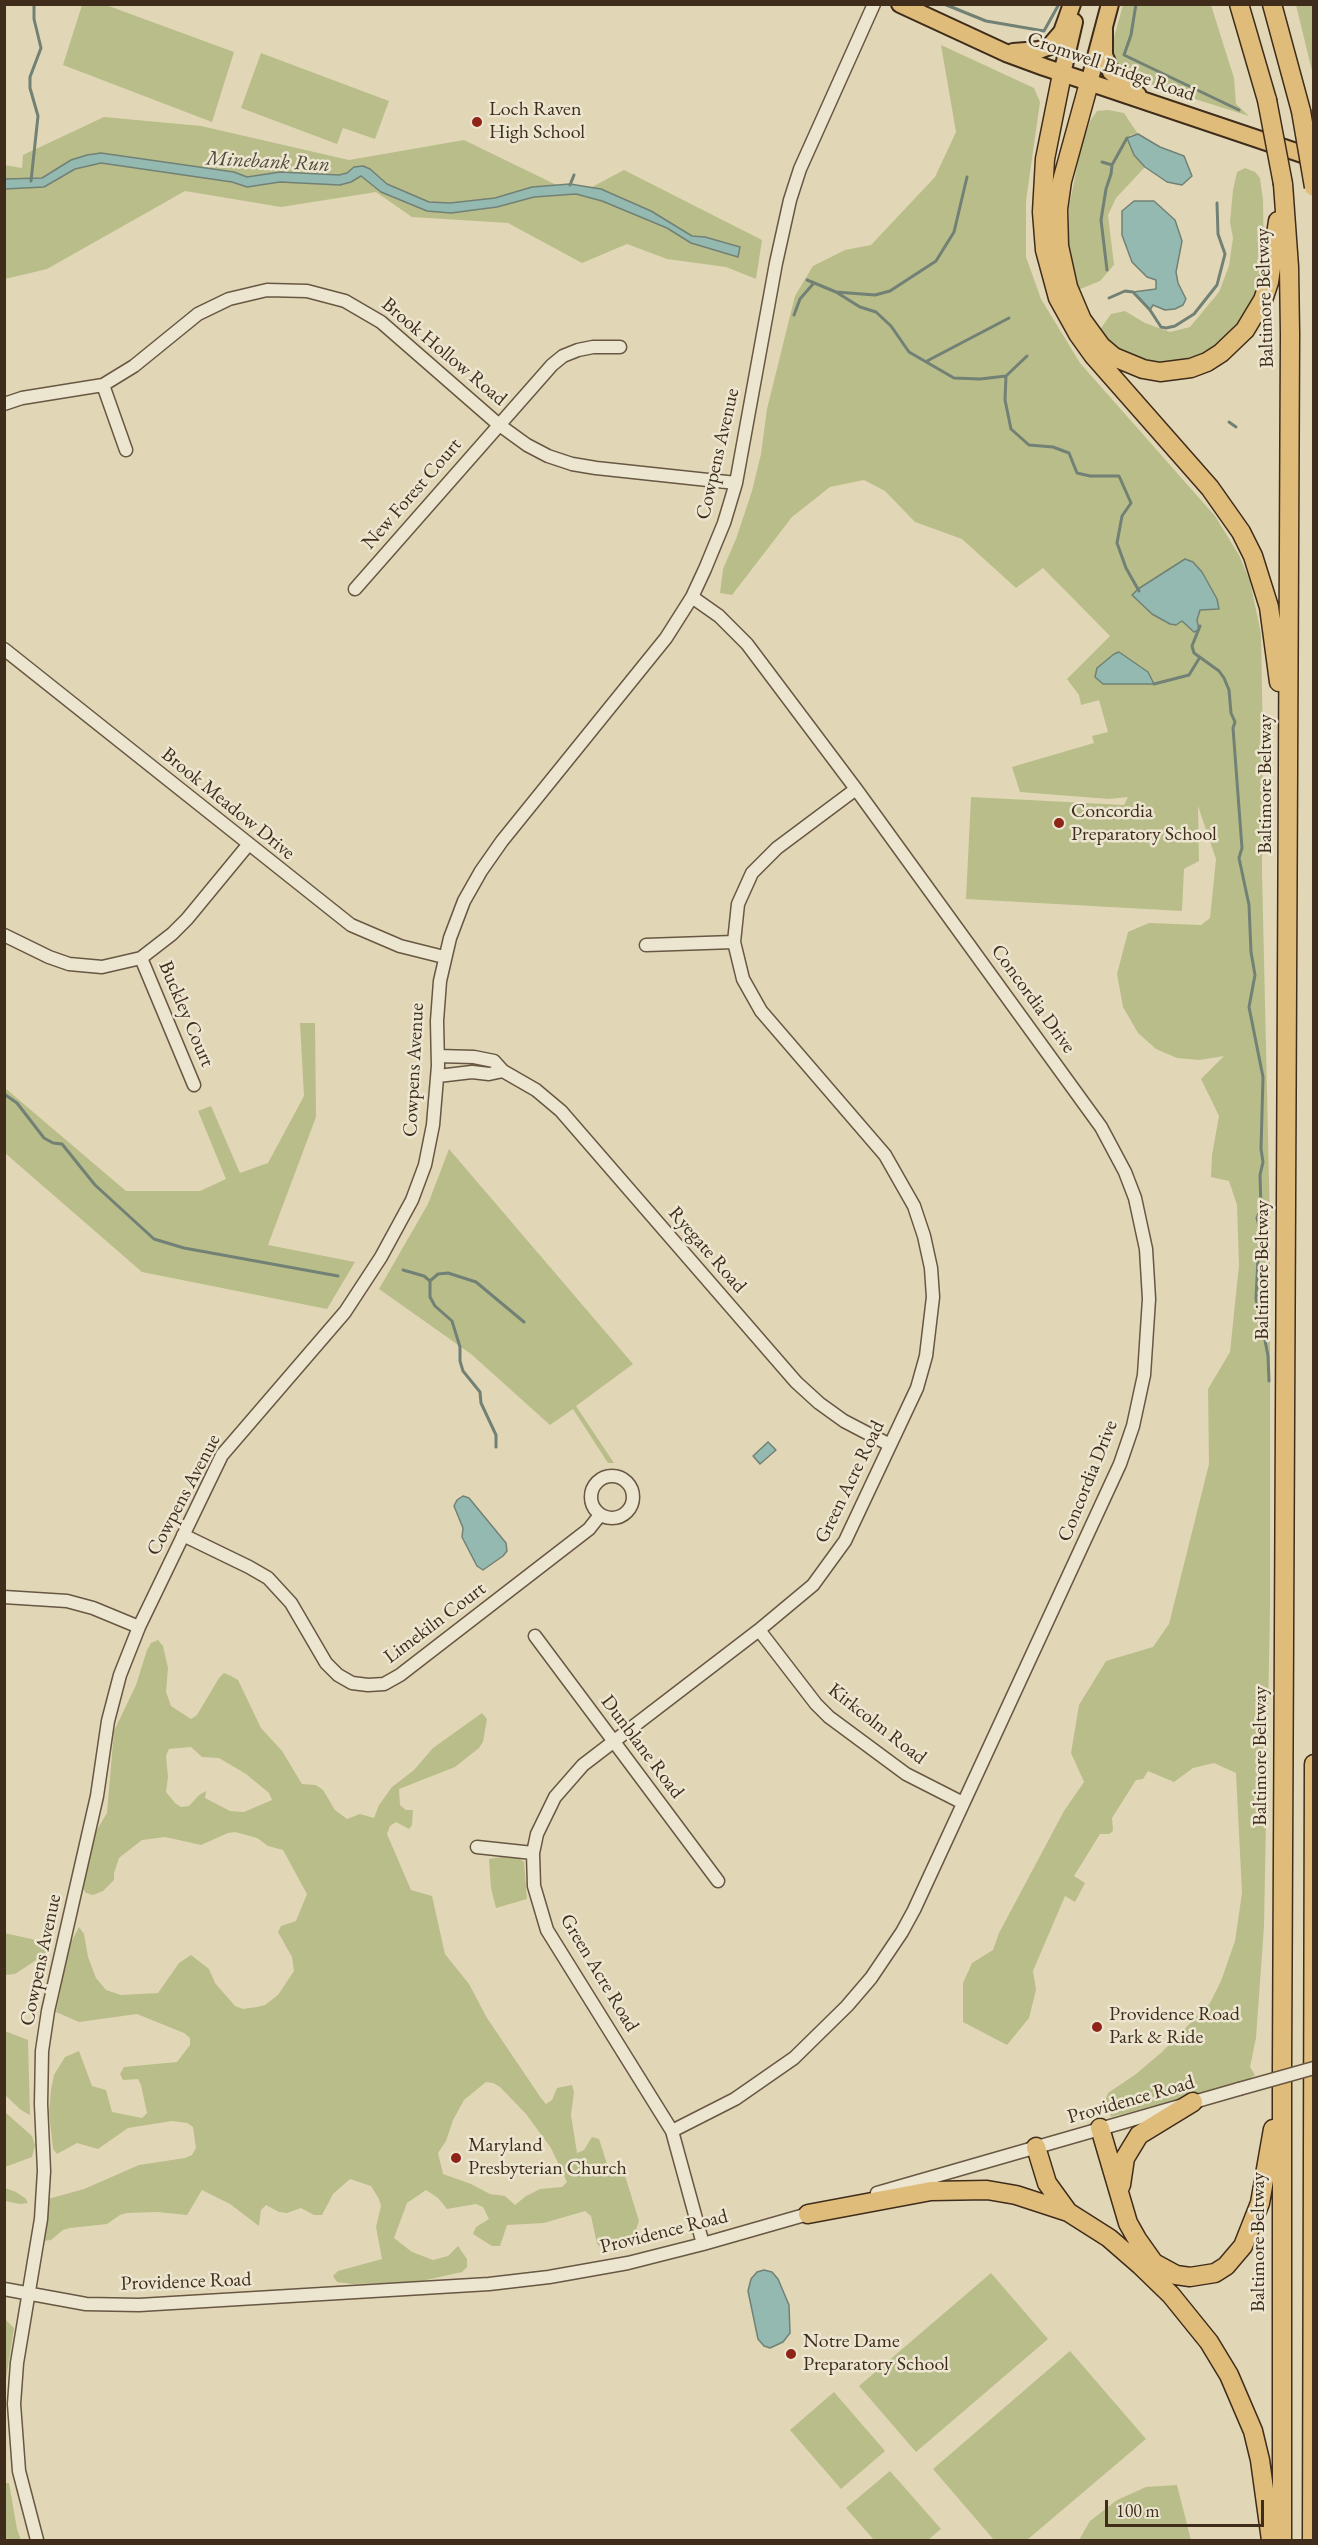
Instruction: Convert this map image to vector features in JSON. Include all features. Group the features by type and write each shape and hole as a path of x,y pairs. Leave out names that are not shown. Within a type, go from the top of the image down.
{"highway":[{"name":"Baltimore Beltway","path":"1239,4 1267,100 1282,183 1289,267 1282,2541"},
{"path":"1272,4 1301,111 1314,187"},
{"path":"1279,4 1293,79"},
{"path":"1062,74 1049,130 1042,186 1045,250 1051,276 1062,306 1078,334 1116,382 1210,488 1241,532 1253,556 1269,607 1288,749"},
{"path":"1089,83 1062,181 1058,209 1059,246 1068,287 1082,320 1101,346 1114,357 1143,369 1177,371 1207,362 1233,343 1256,314 1269,282 1282,183"},
{"path":"1312,2541 1314,1764"},
{"path":"1100,2128 1128,2223 1146,2254 1155,2263 1176,2275 1190,2277 1215,2273 1226,2266 1243,2246 1260,2203 1282,2065"},
{"path":"1120,2193 1125,2158 1139,2135 1194,2102"},
{"path":"1036,2147 1047,2183 1068,2212"},
{"path":"808,2214 931,2191 987,2190 1016,2195 1068,2212 1109,2238 1155,2279 1198,2328 1220,2359 1237,2391 1253,2431 1260,2460 1271,2541"}],"main road":[{"name":"Cromwell Bridge Road","path":"900,4 1006,53 1062,74 1314,158"},
{"path":"1006,53 1039,50 1050,46 1062,32 1072,4"},
{"path":"1062,74 1078,4"},
{"path":"1089,83 1110,4"},
{"path":"1104,29 1104,55 1111,72 1148,102"}],"street":[{"name":"Cowpens Avenue","path":"37,2541 22,2489 15,2419 15,2384 39,2237 43,2193 41,2073 45,2030 97,1796 112,1703 126,1655 222,1455 345,1312 369,1278 404,1216 420,1182 430,1148 438,1076 437,1000 444,957 464,901 489,858 666,638 692,597 724,524 736,483 776,263 790,200 800,169 874,4"},
{"name":"Brook Hollow Road","path":"4,404 103,385 134,366 182,326 213,305 246,293 267,290 307,291 345,301 381,322 498,424 527,445 548,456 572,464 736,483"},
{"name":"New Forest Court","path":"355,589 540,376 563,356 593,347 620,347"},
{"path":"103,385 126,450"},
{"name":"Concordia Drive","path":"672,2131 735,2099 767,2078 821,2033 871,1978 902,1932 1106,1497 1133,1426 1148,1348 1149,1299 1142,1225 1125,1172 1101,1127 856,789 747,644 719,616 692,597"},
{"name":"Brook Meadow Drive","path":"4,649 351,925 400,946 444,957"},
{"name":"Green Acre Road","path":"703,2244 672,2131 547,1930 534,1886 533,1852 537,1834 555,1797 583,1765 759,1630 813,1585 845,1541 917,1388 931,1327 932,1287 924,1236 914,1206 885,1155 761,1011 750,994 738,965 734,942 738,904 752,873 777,848 856,789"},
{"path":"4,935 69,964 102,967 141,958 187,919 248,845"},
{"path":"646,945 734,942"},
{"name":"Buckley Court","path":"141,958 194,1085"},
{"name":"Ryegate Road","path":"438,1056 474,1057 494,1062 503,1071 536,1090 561,1111 796,1382 844,1421 890,1445"},
{"path":"438,1076 472,1071 489,1074 503,1071"},
{"name":"Limekiln Court","path":"183,1535 268,1578 291,1604 326,1664 338,1675 352,1683 368,1685 384,1684 400,1675 589,1529 600,1515"},
{"path":"4,1597 67,1601 93,1608 139,1628"},
{"name":"Kirkcolm Road","path":"759,1630 816,1704 829,1717 906,1774 963,1803"},
{"name":"Dunblane Road","path":"536,1636 718,1881"},
{"path":"477,1847 533,1852"},
{"name":"Providence Road","path":"4,2289 86,2304 139,2305 467,2286 573,2273 703,2244 1100,2128 1239,2090 1313,2077"}],"green space":[{"path":"82,5 106,5 234,52 212,122 63,65"},
{"path":"1123,5 1211,5 1234,78 1236,104 1249,116 1131,79 1114,66 1111,48"},
{"path":"1296,5 1313,5 1313,75"},
{"path":"941,45 1034,88 1040,102 1026,201 1026,257 1041,299 1080,363 1215,516 1239,555 1250,581 1261,634 1262,871 1270,1225 1270,1608 1264,1926 1256,2038 1250,2067 1255,2075 1243,2083 1111,2117 1105,2101 1108,2093 1162,2052 1210,2003 1221,1981 1235,1941 1242,1893 1236,1773 1214,1763 1193,1768 1174,1782 1148,1771 1143,1779 1136,1780 1112,1818 1113,1831 1109,1834 1100,1834 1074,1876 1085,1883 1075,1902 1065,1896 1033,1971 1036,1990 1029,2018 1007,2045 963,2022 963,1983 972,1963 993,1950 999,1933 1064,1811 1084,1782 1071,1753 1079,1705 1106,1661 1153,1647 1169,1624 1209,1464 1208,1389 1230,1352 1239,1265 1237,1205 1229,1181 1211,1177 1212,1155 1219,1116 1201,1079 1224,1056 1200,1060 1177,1058 1156,1049 1138,1033 1123,1007 1117,974 1128,932 1149,923 1201,925 1210,918 1216,859 1198,806 1199,861 1184,869 1182,911 966,899 971,797 1124,805 1128,797 1109,799 1020,792 1012,767 1094,743 1092,736 1108,732 1099,700 1081,705 1079,695 1067,679 1110,636 1043,568 1016,588 962,539 915,522 885,491 864,480 830,487 792,517 732,595 720,593 723,569 752,491 761,454 767,409 795,296 813,266 845,250 871,245 935,177 956,132"},
{"path":"261,53 389,101 375,139 343,128 337,144 241,108"},
{"path":"1108,110 1124,113 1138,134 1130,135 1134,155 1145,167 1116,198 1108,215 1114,265 1100,281 1078,290 1072,274 1069,247 1069,207 1081,147 1090,121 1097,111"},
{"path":"104,117 201,126 349,160 464,140 577,195 624,170 762,240 756,279 726,267 667,259 627,244 582,263 508,223 412,217 376,192 281,207 185,191 47,269 5,279 4,165 22,168 23,155"},
{"path":"1245,168 1255,172 1260,178 1263,200 1264,264 1251,305 1234,328 1212,349 1192,360 1161,364 1136,360 1111,345 1099,331 1111,314 1125,311 1145,323 1170,332 1190,327 1219,292 1229,266 1233,238 1230,222 1233,190 1237,172"},
{"path":"300,1023 315,1023 316,1117 268,1245 355,1262 327,1309 142,1272 5,1153 5,1088 126,1191 200,1191 226,1179 198,1111 211,1106 240,1173 268,1163 304,1096"},
{"path":"449,1149 633,1364 576,1406 614,1463 608,1463 573,1409 550,1425 471,1354 379,1289 428,1204"},
{"path":"158,1640 163,1646 168,1668 166,1692 171,1706 191,1719 197,1715 224,1673 238,1680 261,1728 282,1751 302,1784 316,1785 323,1790 335,1810 347,1819 360,1814 374,1818 379,1805 392,1787 414,1770 433,1748 482,1713 487,1719 483,1742 479,1748 455,1767 399,1789 400,1805 406,1810 413,1810 412,1825 409,1829 396,1822 390,1826 387,1834 411,1890 432,1896 445,1954 469,1984 487,2018 541,2098 546,2104 552,2100 557,2088 572,2085 574,2092 571,2115 577,2153 584,2150 592,2137 599,2139 608,2167 616,2165 623,2169 639,2221 632,2242 603,2249 597,2244 591,2216 585,2211 544,2223 507,2225 500,2246 492,2246 473,2234 476,2227 489,2219 483,2207 476,2204 447,2209 438,2198 426,2190 407,2203 394,2238 412,2252 433,2260 448,2256 458,2246 467,2259 467,2267 462,2272 417,2282 352,2284 337,2282 333,2276 338,2271 382,2259 376,2227 381,2206 379,2199 371,2186 350,2179 333,2194 322,2215 314,2215 301,2208 287,2213 279,2212 266,2205 261,2210 259,2226 230,2204 202,2190 187,2215 157,2212 127,2213 107,2224 63,2230 51,2240 44,2241 41,2234 48,2199 84,2189 139,2165 185,2158 192,2155 196,2148 193,2127 187,2123 172,2121 128,2128 98,2149 77,2143 57,2154 53,2149 49,2112 51,2090 54,2075 65,2057 79,2051 92,2086 106,2090 112,2112 142,2118 147,2113 141,2085 138,2079 123,2080 120,2074 124,2067 177,2062 190,2045 190,2038 184,2033 137,2014 79,2022 56,2012 69,1946 79,1927 84,1934 88,1957 96,1978 106,1990 121,1995 158,1993 179,1963 191,1955 209,1969 215,1983 235,2006 243,2009 265,2005 278,1995 294,1971 292,1957 278,1932 281,1926 296,1921 307,1894 283,1850 268,1846 257,1838 235,1832 201,1845 165,1837 142,1840 119,1858 114,1880 103,1891 93,1895 86,1893 82,1887 92,1838 107,1813 114,1731 136,1685 151,1643","holes":["191,1747 202,1757 219,1758 246,1774 269,1793 272,1800 244,1812 230,1811 205,1798 206,1791 189,1806 181,1807 166,1792 168,1777 166,1756 169,1749","486,2082 500,2087 526,2114 551,2148 567,2182 562,2187 540,2189 515,2205 505,2196 490,2194 443,2174 438,2153 446,2141 453,2120 464,2100"]},
{"path":"514,1855 524,1862 527,1899 496,1908 491,1888 489,1859"},
{"path":"4,1933 32,1939 49,1947 50,1951 15,1974 5,1975"},
{"path":"5,2031 28,2040 30,2115 5,2095"},
{"path":"5,2112 32,2136 35,2145 32,2157 5,2167"},
{"path":"5,2188 16,2192 28,2203 5,2201"},
{"path":"991,2273 1048,2339 916,2452 859,2386"},
{"path":"5,2319 14,2328 5,2386"},
{"path":"1070,2351 1146,2439 1027,2540 994,2540 933,2469"},
{"path":"834,2392 885,2451 841,2489 790,2430"},
{"path":"890,2471 941,2529 928,2540 874,2540 846,2508"},
{"path":"5,2483 9,2483 21,2540 5,2540"},
{"path":"1177,2485 1191,2540 1079,2540 1090,2521 1117,2500 1146,2487"}],"water":[{"path":"1138,134 1160,147 1184,156 1192,176 1182,185 1167,182 1145,167 1134,155 1127,138"},
{"name":"Minebank Run","path":"101,153 234,172 247,177 280,172 339,175 347,173 354,167 363,166 387,184 429,202 450,203 495,198 532,187 570,184 601,189 651,211 692,236 705,237 740,247 738,257 691,243 667,228 602,201 576,194 534,197 497,207 451,213 427,211 381,192 361,176 340,185 280,182 247,187 232,182 101,163 75,169 44,187 5,189 5,179 42,178 71,160"},
{"path":"1134,201 1154,201 1175,220 1182,241 1176,272 1178,283 1186,299 1183,305 1175,309 1165,310 1153,305 1150,310 1133,292 1156,289 1156,280 1147,277 1132,262 1122,235 1122,211"},
{"path":"1185,559 1193,562 1202,572 1217,599 1219,609 1200,610 1197,620 1199,630 1194,632 1182,621 1176,625 1170,624 1152,614 1132,595"},
{"path":"1119,652 1148,672 1154,684 1103,684 1095,677 1097,668"},
{"path":"768,1442 776,1450 760,1464 753,1456"},
{"path":"463,1496 469,1498 506,1543 507,1551 503,1556 483,1570 477,1566 462,1537 463,1528 454,1506"},
{"path":"764,2270 772,2272 778,2279 789,2305 790,2333 783,2342 770,2348 764,2346 758,2339 748,2291 751,2279 757,2272"}],"waterway":[{"path":"31,181 38,116 30,88 30,77 41,48 34,19 34,4"},
{"path":"944,4 986,21 1044,31 1059,4"},
{"path":"1136,4 1131,35 1124,55 1239,110"},
{"path":"1107,270 1101,220 1112,165 1127,138"},
{"path":"1102,162 1112,165"},
{"path":"570,185 574,175"},
{"path":"836,292 875,295 890,291 936,261 954,232 967,177"},
{"path":"1109,298 1125,291 1133,292 1150,310 1161,327 1166,328 1175,326 1194,314 1217,285 1225,254 1218,234 1217,203"},
{"name":"Minebank Run","path":"807,280 836,292 860,307 876,312 891,326 909,352 954,378 980,379 1006,376 1005,400 1011,429 1029,445 1053,447 1069,453 1077,473 1090,476 1119,476 1131,503 1122,516 1117,543 1126,568 1139,591"},
{"path":"794,315 800,299 813,284"},
{"path":"927,361 1009,318"},
{"path":"1006,376 1027,356"},
{"path":"1229,422 1236,427"},
{"path":"1200,626 1192,646 1194,653 1219,671 1224,678 1229,690 1231,713 1235,722 1233,728 1242,848 1239,858 1249,905 1251,952 1255,975 1249,1007 1263,1077 1261,1149 1263,1162 1260,1175 1261,1208 1257,1218 1262,1237 1258,1258 1256,1299 1258,1309 1266,1321"},
{"path":"1154,684 1189,675 1200,657"},
{"path":"4,1094 17,1103 44,1138 53,1143 62,1144 95,1185 154,1239 184,1248 338,1276"},
{"path":"403,1270 424,1276 430,1281 430,1297 435,1306 452,1321 460,1347 463,1371 480,1392 481,1403 496,1435 496,1447"},
{"path":"430,1281 438,1274 448,1273 476,1282 524,1322"},
{"path":"1260,1314 1268,1356 1269,1381"}],"place":[{"name":"Loch Raven High School","path":"477,122"},
{"name":"Concordia Preparatory School","path":"1059,823"},
{"name":"Providence Road Park & Ride","path":"1097,2027"},
{"name":"Maryland Presbyterian Church","path":"456,2158"},
{"name":"Notre Dame Preparatory School","path":"791,2354"}]}
